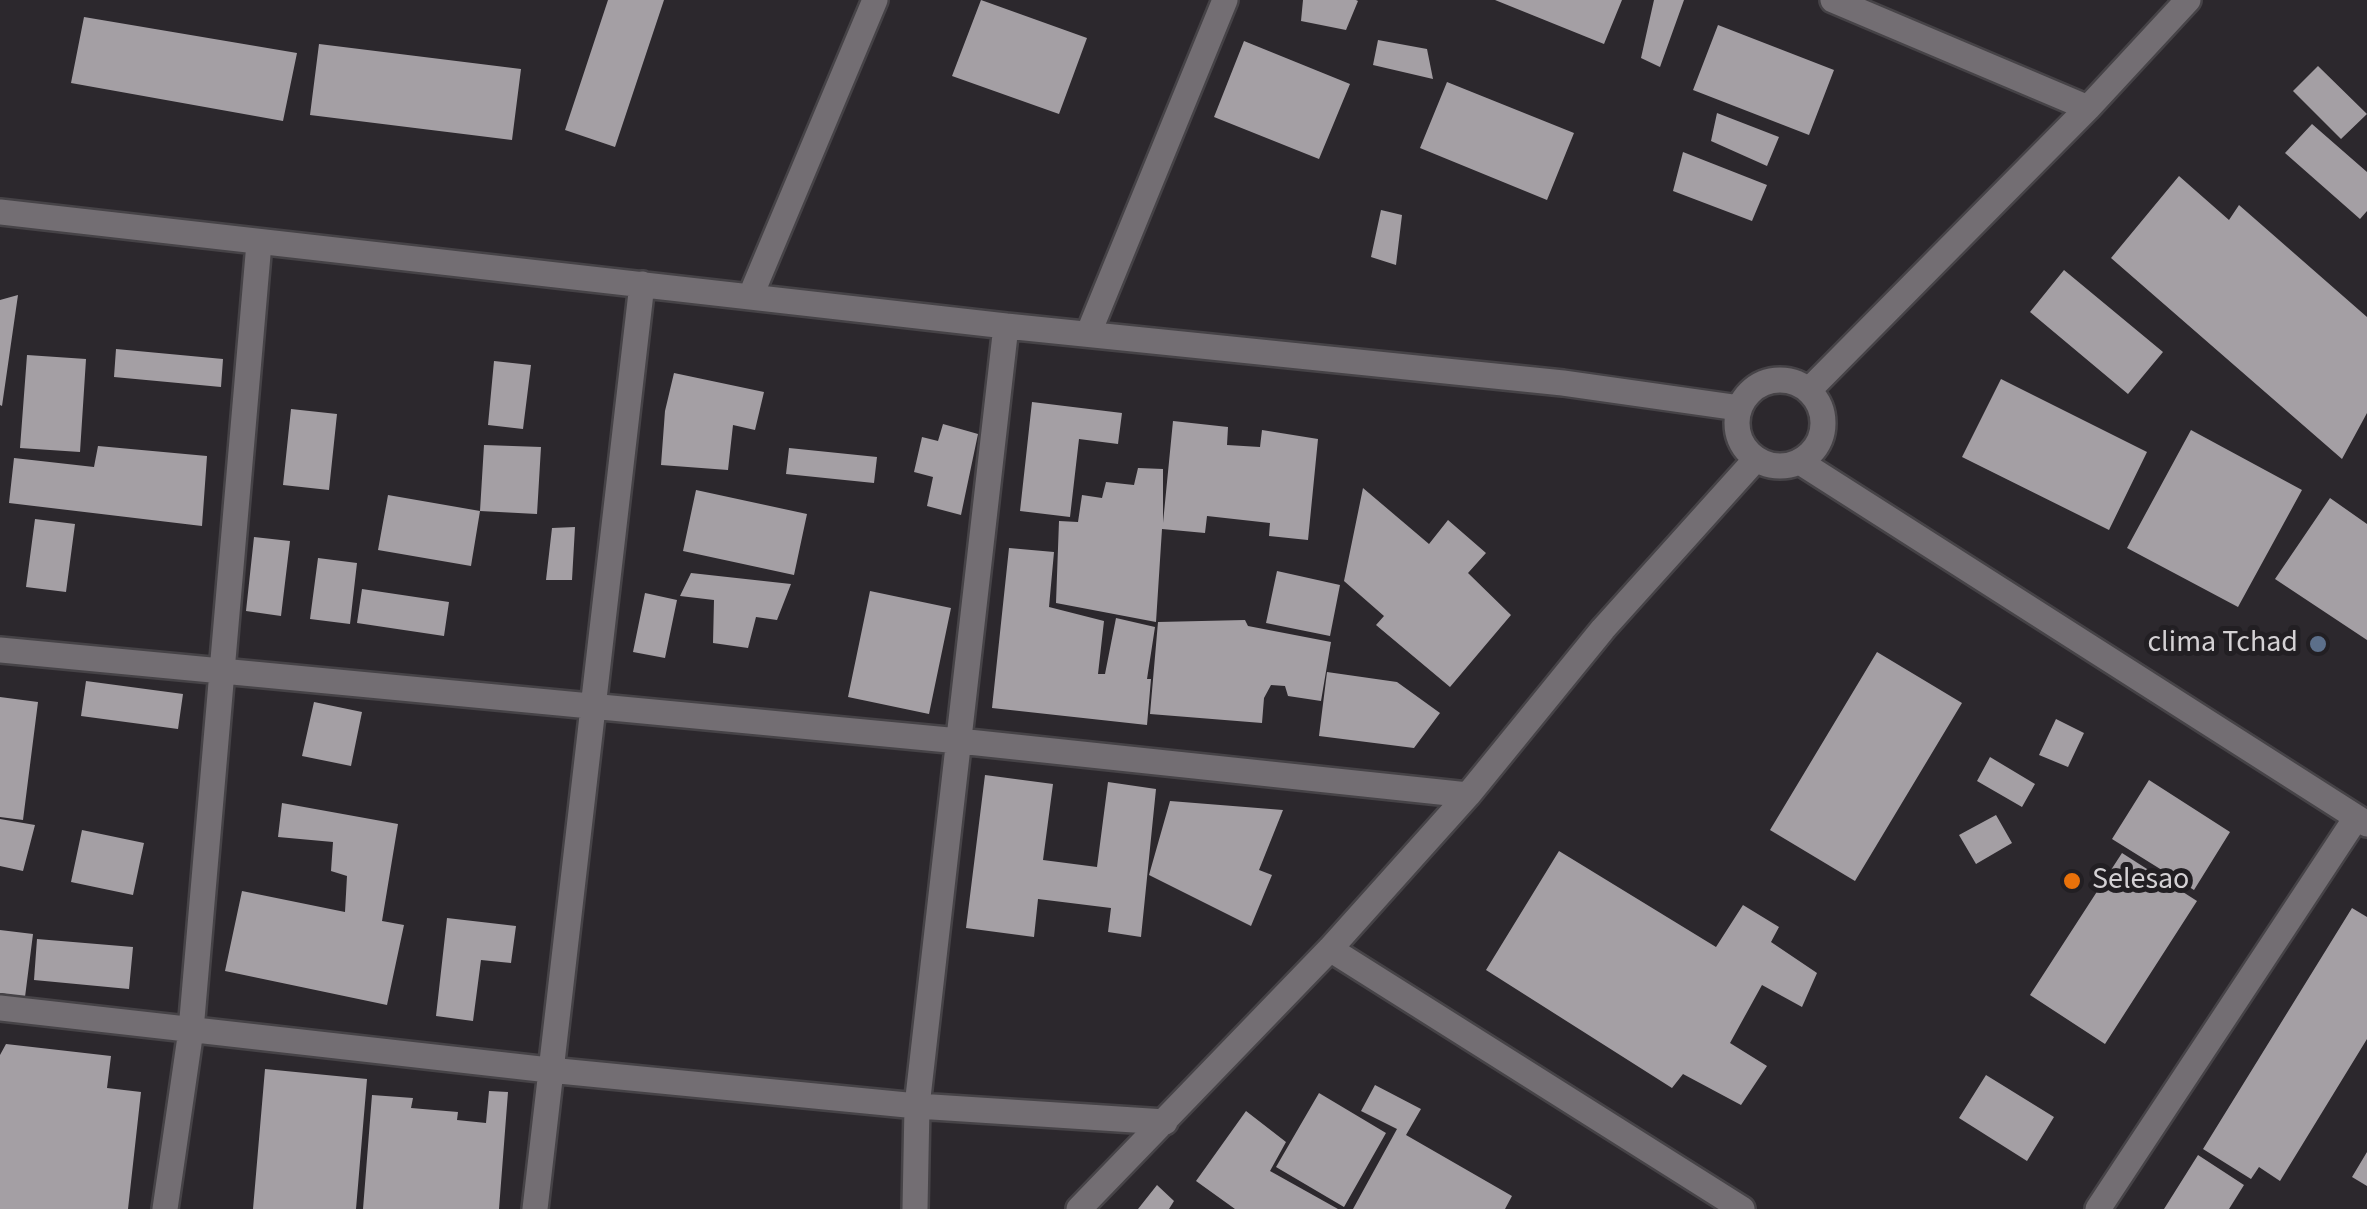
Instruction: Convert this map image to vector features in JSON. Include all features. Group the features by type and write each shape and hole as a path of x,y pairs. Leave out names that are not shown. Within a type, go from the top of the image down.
{"street":[{"path":"1089,332 1225,0"},
{"path":"1833,0 2088,108"},
{"path":"1809,390 2088,108 2188,0"},
{"path":"751,295 866,3"},
{"path":"0,212 259,244 1562,384 1738,408"},
{"path":"165,1209 191,1030 259,244"},
{"path":"535,1209 642,284"},
{"path":"915,1209 917,1106 1006,326"},
{"path":"1800,462 1819,443 1824,416 1809,390 1796,382 1768,381 1745,396 1738,408 1738,436 1756,459 1769,465 1800,462 2362,821 2098,1209"},
{"path":"1079,1209 1330,949 1468,795 1603,629 1756,459"},
{"path":"0,650 959,741 1468,795"},
{"path":"1330,949 1742,1209"},
{"path":"0,1008 549,1070 917,1106 1165,1122"}],"building":[{"path":"608,0 664,0 615,147 565,130"},
{"path":"981,0 1087,38 1059,114 952,76"},
{"path":"1303,0 1358,1 1346,30 1301,21"},
{"path":"1495,0 1622,0 1604,44"},
{"path":"1654,0 1684,0 1660,67 1641,58"},
{"path":"84,17 297,53 283,121 71,83"},
{"path":"1718,25 1834,70 1809,135 1693,90"},
{"path":"1378,40 1427,49 1433,79 1373,65"},
{"path":"1244,41 1350,84 1319,159 1214,117"},
{"path":"319,44 521,69 512,140 310,115"},
{"path":"2318,66 2367,114 2341,139 2293,91"},
{"path":"1447,82 1574,133 1547,200 1420,148"},
{"path":"1717,113 1779,137 1767,166 1711,141"},
{"path":"2312,124 2367,172 2367,211 2360,219 2285,153"},
{"path":"1683,152 1767,185 1752,221 1673,191"},
{"path":"2179,176 2229,220 2239,205 2367,317 2367,413 2342,459 2111,258"},
{"path":"1381,210 1402,215 1396,265 1371,257"},
{"path":"2064,270 2163,352 2128,394 2030,312"},
{"path":"18,295 2,406 0,300"},
{"path":"116,349 223,359 221,387 114,377"},
{"path":"27,355 86,359 80,452 20,448"},
{"path":"494,361 531,365 523,429 488,425"},
{"path":"674,373 764,392 755,430 733,425 728,470 661,465 665,411"},
{"path":"2001,379 2147,452 2109,530 1962,457"},
{"path":"1032,402 1122,413 1118,444 1079,439 1070,517 1020,511"},
{"path":"291,409 337,414 329,490 283,485"},
{"path":"1173,421 1228,427 1227,445 1260,447 1262,430 1318,439 1308,540 1269,536 1270,523 1207,516 1205,533 1162,529 1156,622 1056,603 1059,521 1078,522 1082,495 1102,498 1106,482 1134,485 1138,468 1163,469 1163,523"},
{"path":"943,424 978,434 961,515 927,506 933,477 914,472 922,437 938,441"},
{"path":"2191,430 2302,490 2238,607 2127,548"},
{"path":"484,445 541,447 537,514 480,511"},
{"path":"98,446 207,456 202,526 9,503 14,458 94,467"},
{"path":"789,448 877,457 874,483 786,474"},
{"path":"1363,488 1429,544 1448,520 1486,553 1468,573 1511,615 1450,687 1376,625 1384,616 1344,581"},
{"path":"696,490 807,514 794,575 683,551"},
{"path":"388,495 480,511 471,566 378,550"},
{"path":"2330,498 2367,524 2367,640 2275,579"},
{"path":"35,519 75,524 66,592 26,587"},
{"path":"575,527 572,580 546,580 552,528"},
{"path":"254,537 290,541 281,616 246,611"},
{"path":"1009,548 1054,552 1049,607 1104,621 1098,674 1105,674 1116,618 1155,627 1147,679 1151,679 1147,725 992,708"},
{"path":"318,558 357,563 350,624 310,619"},
{"path":"1277,571 1340,585 1330,636 1266,623"},
{"path":"691,573 791,584 777,620 756,617 748,648 713,643 714,600 680,596"},
{"path":"362,589 449,602 444,636 357,623"},
{"path":"870,591 951,608 929,714 848,697"},
{"path":"645,593 677,600 665,658 633,652"},
{"path":"1245,620 1248,626 1331,642 1321,701 1288,696 1285,686 1271,685 1264,698 1262,723 1150,714 1158,622"},
{"path":"1877,652 1962,703 1855,881 1770,830"},
{"path":"1327,672 1397,682 1440,713 1414,748 1319,736"},
{"path":"86,681 183,694 178,729 81,716"},
{"path":"0,697 38,702 23,820 0,817"},
{"path":"314,702 362,712 351,766 302,756"},
{"path":"2056,719 2084,733 2068,767 2039,755"},
{"path":"1990,757 2035,784 2022,807 1977,781"},
{"path":"985,775 1053,784 1043,860 1097,867 1108,782 1156,789 1141,937 1108,932 1111,908 1038,899 1034,937 966,928"},
{"path":"2149,780 2230,832 2194,890 2112,839"},
{"path":"1170,801 1283,810 1259,870 1272,875 1251,926 1149,875"},
{"path":"282,803 398,824 382,921 404,925 387,1005 225,971 242,891 345,912 347,876 331,871 333,842 278,837"},
{"path":"1996,815 2012,843 1976,864 1959,835"},
{"path":"0,819 35,825 23,871 0,866"},
{"path":"82,830 144,843 133,895 71,882"},
{"path":"1559,851 1716,947 1743,905 1779,927 1771,942 1817,973 1802,1007 1762,985 1730,1043 1767,1066 1741,1105 1683,1074 1672,1088 1486,970"},
{"path":"2122,853 2197,901 2105,1044 2030,995"},
{"path":"2352,908 2367,917 2367,1039 2280,1181 2259,1167 2251,1179 2203,1149"},
{"path":"447,918 516,926 511,963 481,960 473,1021 436,1016"},
{"path":"0,930 33,934 25,997 0,993"},
{"path":"37,939 133,947 129,989 34,980"},
{"path":"6,1044 111,1056 107,1088 141,1092 128,1209 0,1209 0,1055"},
{"path":"265,1069 367,1079 356,1209 253,1209"},
{"path":"1986,1075 2054,1117 2027,1161 1959,1118"},
{"path":"1375,1085 1421,1109 1406,1135 1512,1196 1505,1209 1353,1209 1397,1129 1361,1111"},
{"path":"489,1091 508,1092 499,1209 363,1209 372,1095 413,1098 411,1108 458,1112 457,1120 486,1123"},
{"path":"1319,1093 1386,1133 1344,1207 1276,1167"},
{"path":"1246,1111 1286,1142 1270,1171 1338,1209 1235,1209 1196,1181"},
{"path":"2367,1152 2367,1186 2352,1177"},
{"path":"2198,1155 2244,1185 2229,1209 2164,1209"},
{"path":"1157,1185 1174,1201 1169,1209 1138,1209"}],"place":[{"name":"clima Tchad","path":"2318,644"},
{"name":"Selesao","path":"2072,881"}]}
